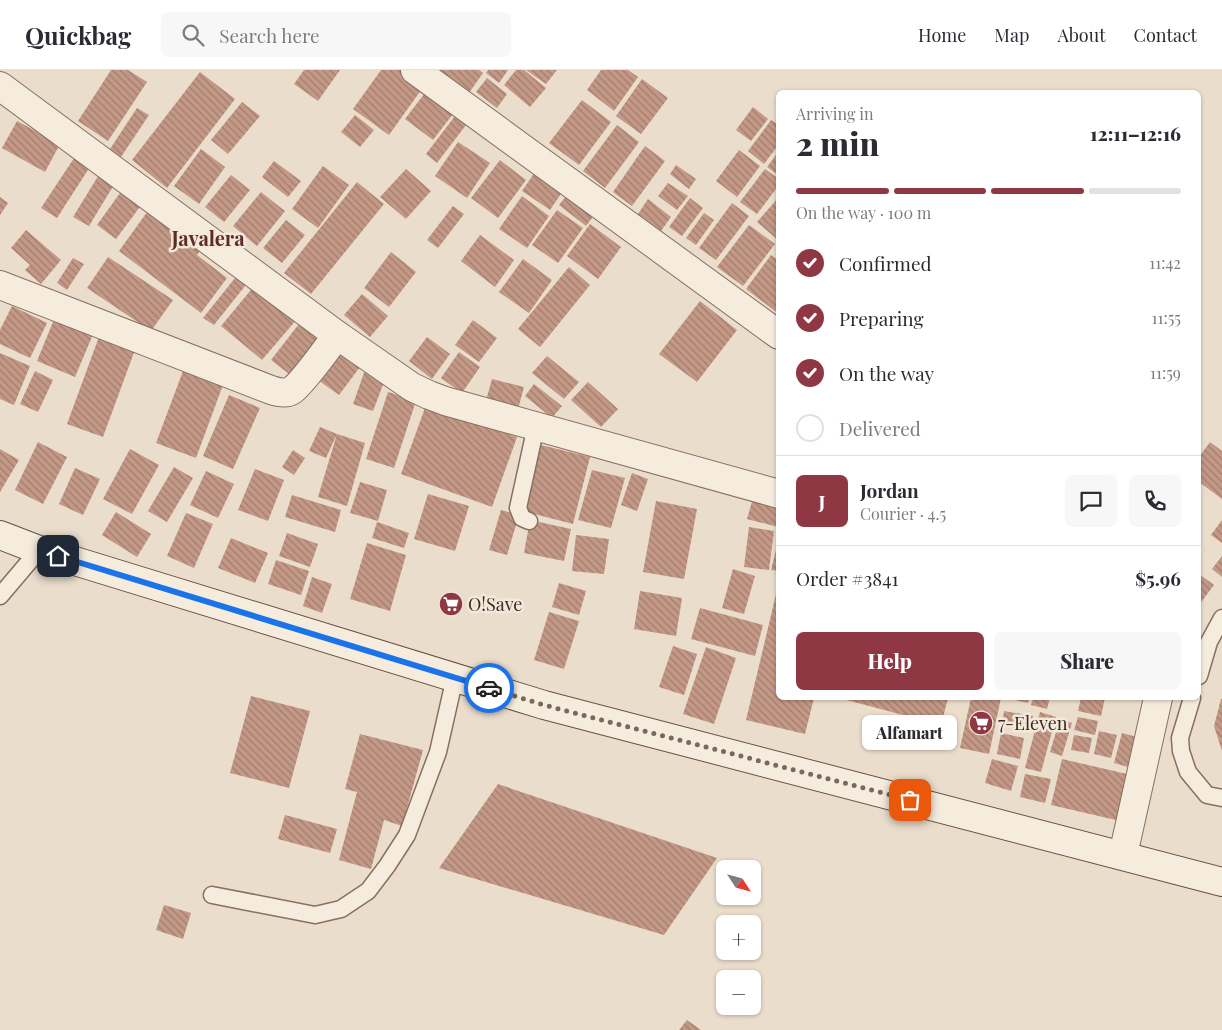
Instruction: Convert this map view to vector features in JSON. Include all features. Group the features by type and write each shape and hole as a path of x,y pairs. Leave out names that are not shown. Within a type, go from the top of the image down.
{"street":[{"path":"415,70 776,333"},
{"path":"0,86 337,335 412,387 429,396 776,493"},
{"path":"0,285 272,390 282,392 291,392 299,384 337,335"},
{"path":"0,535 39,550 544,705 1222,882"},
{"path":"1123,855 1158,700"}],"lane":[{"path":"529,521 522,518 518,508 536,426"},
{"path":"0,596 39,550"},
{"path":"1201,669 1209,642 1222,618"},
{"path":"212,895 315,915 341,909 368,891 407,835 438,752 455,678"},
{"path":"1191,700 1180,738 1181,751 1188,772 1214,797"}],"building":[{"path":"111,70 128,70 147,82 108,141 78,121"},
{"path":"304,70 340,70 318,101 294,84"},
{"path":"381,70 401,70 424,86 389,135 353,109"},
{"path":"437,70 479,70 483,73 469,93"},
{"path":"488,70 508,70 499,83 486,73"},
{"path":"516,70 524,70 546,88 530,107 504,85"},
{"path":"526,70 557,70 546,84"},
{"path":"601,70 628,70 638,77 614,111 587,90"},
{"path":"200,72 235,99 167,188 132,160"},
{"path":"487,78 507,94 497,108 476,92"},
{"path":"642,79 668,98 641,134 616,116"},
{"path":"428,89 456,110 433,140 405,119"},
{"path":"582,100 611,122 579,165 549,143"},
{"path":"242,102 260,116 228,154 211,140"},
{"path":"753,107 768,119 751,141 736,130"},
{"path":"137,108 149,115 121,157 110,149"},
{"path":"355,115 374,130 360,147 341,132"},
{"path":"455,116 466,125 437,163 426,154"},
{"path":"771,120 776,123 776,148 764,164 748,151"},
{"path":"17,121 60,144 45,172 2,148"},
{"path":"617,125 639,142 605,188 583,171"},
{"path":"458,142 490,163 467,198 435,176"},
{"path":"645,146 665,161 632,206 613,192"},
{"path":"80,149 95,159 57,218 41,208"},
{"path":"201,149 225,167 199,204 174,186"},
{"path":"739,150 760,166 737,197 716,181"},
{"path":"776,155 776,174 767,167"},
{"path":"500,160 526,180 498,218 471,198"},
{"path":"274,161 301,181 288,197 262,177"},
{"path":"676,165 696,179 689,189 670,174"},
{"path":"323,166 349,185 318,228 292,209"},
{"path":"406,169 431,191 406,219 380,197"},
{"path":"765,169 776,177 776,189 757,214 740,202"},
{"path":"535,172 563,191 550,210 522,191"},
{"path":"100,173 115,183 89,226 73,217"},
{"path":"231,175 250,190 224,222 205,207"},
{"path":"357,182 384,204 311,294 284,273"},
{"path":"668,183 688,196 677,210 658,196"},
{"path":"125,186 145,200 116,239 97,225"},
{"path":"571,190 598,210 586,226 559,205"},
{"path":"261,192 285,211 257,246 233,226"},
{"path":"522,196 549,216 527,248 499,229"},
{"path":"0,197 8,203 0,215"},
{"path":"690,198 703,208 682,236 669,227"},
{"path":"648,199 671,217 661,231 638,214"},
{"path":"776,200 776,238 757,222"},
{"path":"732,203 749,216 716,260 699,248"},
{"path":"453,206 464,214 438,248 427,240"},
{"path":"150,208 203,247 197,255 227,278 201,313 119,251"},
{"path":"557,210 583,228 558,263 532,245"},
{"path":"704,213 714,220 696,245 686,238"},
{"path":"286,220 305,235 282,263 263,248"},
{"path":"590,224 621,247 598,279 567,256"},
{"path":"749,225 775,244 743,286 717,267"},
{"path":"26,230 61,260 41,284 25,270 30,265 11,248"},
{"path":"480,235 514,260 495,287 461,261"},
{"path":"391,252 416,272 389,307 364,288"},
{"path":"771,255 776,259 776,312 746,289"},
{"path":"108,257 173,300 151,331 87,288"},
{"path":"73,258 84,264 67,290 57,283"},
{"path":"523,259 552,280 529,313 499,292"},
{"path":"569,267 590,285 540,347 518,329"},
{"path":"239,273 249,281 214,325 203,318"},
{"path":"255,285 297,319 262,360 221,326"},
{"path":"362,294 388,316 370,337 344,315"},
{"path":"700,301 737,330 697,382 659,354"},
{"path":"12,306 47,323 30,358 0,344 0,330"},
{"path":"55,317 94,332 75,377 37,361"},
{"path":"302,320 324,338 293,377 271,360"},
{"path":"473,320 497,338 479,362 455,345"},
{"path":"100,334 136,347 103,437 67,424"},
{"path":"427,337 450,354 432,379 409,361"},
{"path":"338,351 360,367 339,395 318,380"},
{"path":"459,352 480,367 462,393 441,378"},
{"path":"0,353 30,366 14,405 0,399"},
{"path":"547,356 579,382 564,399 532,373"},
{"path":"365,370 386,377 373,411 353,404"},
{"path":"35,371 53,380 38,412 20,404"},
{"path":"183,371 223,385 196,458 156,443"},
{"path":"492,379 524,387 517,413 485,404"},
{"path":"588,382 618,409 601,427 571,400"},
{"path":"534,384 562,406 552,418 525,396"},
{"path":"388,392 416,401 394,468 366,459"},
{"path":"229,395 260,408 233,469 203,456"},
{"path":"426,405 517,437 492,507 401,474"},
{"path":"320,427 337,434 326,458 309,451"},
{"path":"337,434 365,443 347,506 318,497"},
{"path":"38,442 67,457 43,504 15,490"},
{"path":"1210,442 1222,451 1222,499 1201,483 1201,454"},
{"path":"537,444 590,457 573,524 519,510"},
{"path":"0,449 19,460 0,492"},
{"path":"130,449 159,465 132,514 103,499"},
{"path":"293,450 305,458 294,475 282,467"},
{"path":"174,467 193,478 167,522 148,511"},
{"path":"75,468 100,479 83,515 59,504"},
{"path":"255,469 284,480 268,521 238,510"},
{"path":"592,470 625,478 611,528 578,520"},
{"path":"206,471 234,484 218,518 190,505"},
{"path":"632,473 648,479 637,511 621,505"},
{"path":"360,482 387,490 378,521 350,513"},
{"path":"428,494 469,506 455,551 414,539"},
{"path":"292,495 341,510 335,532 285,517"},
{"path":"753,498 776,504 776,526 747,519"},
{"path":"656,501 697,509 684,579 643,572"},
{"path":"501,510 519,515 507,555 489,550"},
{"path":"116,512 151,534 137,557 102,535"},
{"path":"186,513 213,524 194,568 167,556"},
{"path":"530,520 571,529 564,561 524,553"},
{"path":"1222,520 1222,543 1211,535"},
{"path":"377,522 409,533 404,548 372,538"},
{"path":"749,527 774,531 769,570 744,567"},
{"path":"287,533 318,544 310,567 279,556"},
{"path":"576,535 609,539 604,574 572,571"},
{"path":"231,538 268,553 255,583 218,568"},
{"path":"367,543 406,555 390,611 350,599"},
{"path":"776,550 776,571 771,570"},
{"path":"1222,556 1222,577 1212,569"},
{"path":"276,560 309,571 301,595 268,584"},
{"path":"733,569 755,576 744,614 722,608"},
{"path":"1201,575 1214,585 1201,602"},
{"path":"312,577 332,584 322,613 303,606"},
{"path":"559,583 586,591 579,615 552,607"},
{"path":"640,591 682,598 676,636 634,629"},
{"path":"776,594 776,700 814,700 805,734 746,720"},
{"path":"700,608 763,625 755,656 691,639"},
{"path":"549,612 579,621 564,669 534,660"},
{"path":"673,646 697,654 684,695 659,687"},
{"path":"706,647 736,658 714,724 683,714"},
{"path":"251,696 310,711 289,788 230,773"},
{"path":"1222,699 1222,751 1214,726"},
{"path":"847,700 947,700 941,725"},
{"name":"7-Eleven","path":"971,700 1001,700 989,754 960,748"},
{"path":"1015,700 1029,700 1028,703"},
{"path":"1032,700 1049,700 1047,709 1031,705"},
{"path":"1081,700 1105,700 1101,716 1078,711"},
{"path":"1004,711 1033,716 1031,731 1002,726"},
{"path":"1040,712 1056,717 1041,772 1025,768"},
{"path":"1078,717 1098,721 1095,735 1074,730"},
{"path":"1060,719 1072,723 1062,756 1050,752"},
{"path":"1099,731 1117,735 1111,758 1094,754"},
{"path":"1001,733 1024,738 1020,759 997,754"},
{"path":"1122,733 1137,737 1128,767 1114,763"},
{"path":"360,734 423,750 402,826 384,820 371,869 339,860 357,792 345,789"},
{"path":"1074,735 1092,738 1089,753 1071,750"},
{"path":"992,759 1018,766 1011,791 985,783"},
{"path":"1062,759 1127,774 1116,820 1051,805"},
{"path":"1025,774 1051,779 1045,803 1020,797"},
{"path":"498,784 717,858 664,935 439,868"},
{"path":"285,815 337,829 330,853 278,839"},
{"path":"164,905 191,913 183,939 156,930"},
{"path":"687,1020 701,1030 679,1030"}],"way so far":[{"path":"489,688 544,705 910,800"}],"place":[{"name":"O!Save","path":"451,604"},
{"name":"7-Eleven","path":"981,723"},
{"name":"Alfamart","path":"910,800"}],"district":[{"name":"Javalera","path":"208,237"}],"route":[{"path":"58,556 489,688"}]}
